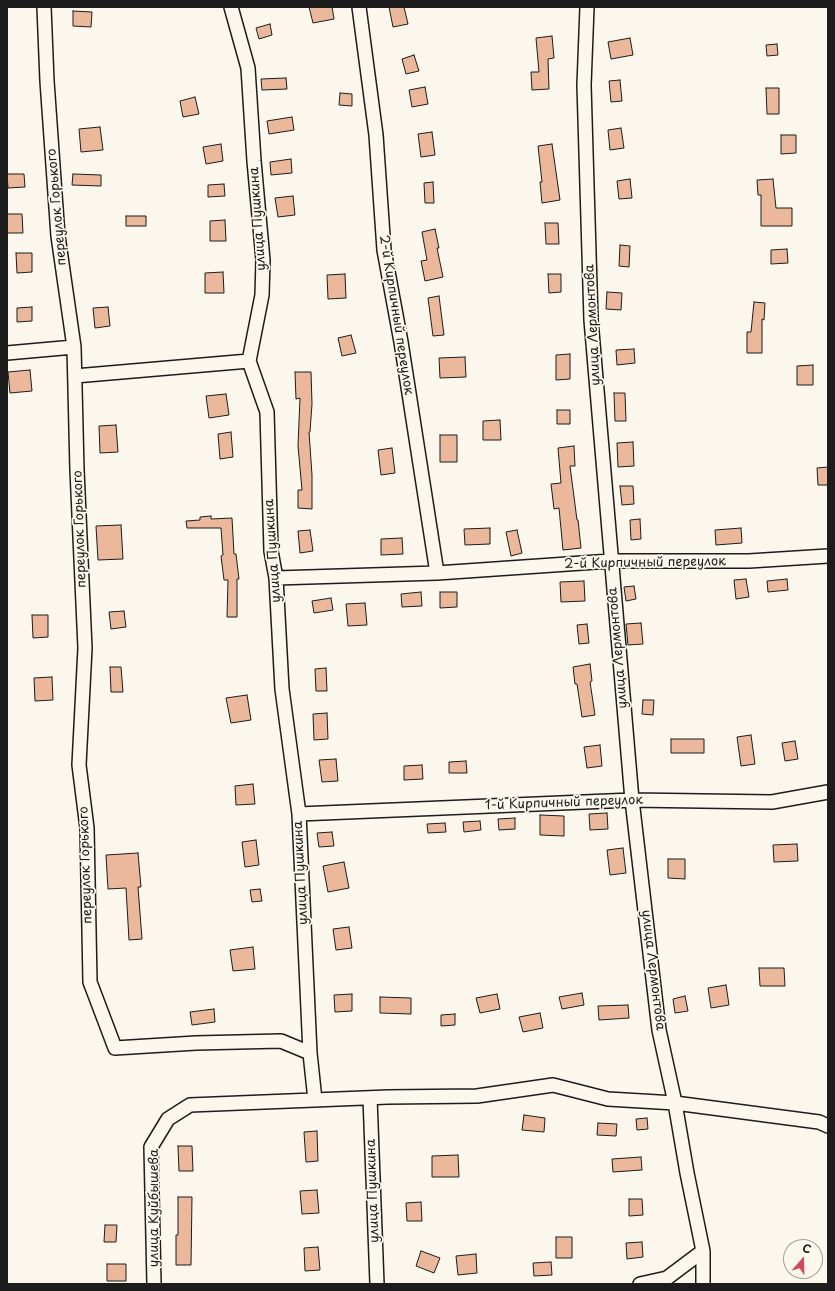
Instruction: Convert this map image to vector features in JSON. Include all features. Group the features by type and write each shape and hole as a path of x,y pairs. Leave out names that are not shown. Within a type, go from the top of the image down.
{"street":[{"name":"переулок Горького","path":"44,7 47,81 58,236 74,347 77,470 85,648 79,765 87,828 90,982 115,1048 196,1043 281,1041 310,1053"},
{"name":"улица Пушкина","path":"231,7 248,68 254,161 263,260 262,295 249,361 267,412 271,551 276,578 282,689 299,814 310,1053 314,1100"},
{"name":"2-й Кирпичный переулок","path":"360,7 376,136 384,250 401,342 437,574"},
{"name":"улица Лермонтова","path":"587,7 584,85 591,320 632,800 659,1030 675,1103 703,1252 703,1284"},
{"path":"7,353 74,347"},
{"path":"75,376 249,361"},
{"name":"2-й Кирпичный переулок","path":"276,578 437,574 611,561 749,561 828,556"},
{"name":"1-й Кирпичный переулок","path":"299,814 632,800 772,802 828,792"},
{"name":"улица Куйбышева","path":"154,1284 151,1148 168,1119 190,1106 388,1097 477,1096 553,1085 608,1099 675,1103 819,1122 828,1126"},
{"name":"улица Пушкина","path":"370,1098 377,1284"},
{"path":"640,1284 667,1278 703,1252"}],"building":[{"path":"309,7 332,7 334,19 313,23"},
{"path":"389,7 404,7 408,24 393,27"},
{"path":"73,11 92,12 91,27 73,26"},
{"path":"270,24 272,35 259,39 256,28"},
{"path":"552,36 554,58 548,59 549,89 532,90 531,72 539,72 536,38"},
{"path":"630,38 633,55 611,59 608,42"},
{"path":"777,44 778,55 767,56 766,45"},
{"path":"414,55 419,71 406,74 402,59"},
{"path":"286,78 287,89 262,90 261,79"},
{"path":"620,80 622,101 611,102 609,81"},
{"path":"425,87 428,104 412,107 409,90"},
{"path":"766,88 779,88 779,114 767,114"},
{"path":"340,93 352,94 352,106 339,105"},
{"path":"195,97 199,114 183,117 180,101"},
{"path":"292,117 294,130 269,134 267,121"},
{"path":"100,127 103,150 81,152 79,129"},
{"path":"621,128 624,148 610,150 608,130"},
{"path":"432,132 435,155 421,157 418,134"},
{"path":"781,135 796,135 796,153 781,154"},
{"path":"221,144 223,161 206,164 203,147"},
{"path":"552,144 560,200 542,203 540,182 542,182 538,146"},
{"path":"291,159 292,173 271,175 270,162"},
{"path":"7,174 24,174 25,187 8,188"},
{"path":"73,174 101,175 101,186 72,185"},
{"path":"630,179 632,198 619,199 617,181"},
{"path":"773,179 776,208 792,208 792,226 761,226 761,195 758,195 757,180"},
{"path":"433,182 434,203 425,203 424,183"},
{"path":"224,184 225,196 208,197 208,185"},
{"path":"293,196 295,215 278,217 275,198"},
{"path":"7,214 22,214 23,233 7,233"},
{"path":"126,216 146,216 146,226 126,226"},
{"path":"225,220 226,241 210,241 210,221"},
{"path":"545,223 558,223 559,244 546,244"},
{"path":"435,229 443,277 425,281 421,261 427,260 422,232"},
{"path":"620,245 630,246 629,267 619,266"},
{"path":"787,249 788,263 771,264 771,250"},
{"path":"16,253 32,253 32,272 17,273"},
{"path":"223,272 224,293 205,293 205,273"},
{"path":"345,274 346,298 328,299 327,275"},
{"path":"548,274 561,274 561,292 549,293"},
{"path":"607,292 622,293 621,310 606,309"},
{"path":"439,296 444,335 433,336 428,298"},
{"path":"754,302 765,303 764,320 762,319 762,353 747,353 747,332 751,332"},
{"path":"32,307 32,321 17,322 17,308"},
{"path":"108,307 110,326 95,328 93,308"},
{"path":"351,335 356,353 342,356 338,338"},
{"path":"634,349 635,363 617,365 616,350"},
{"path":"570,354 570,379 556,380 556,355"},
{"path":"465,357 466,377 440,378 439,358"},
{"path":"813,365 813,385 797,385 797,366"},
{"path":"30,370 32,391 10,393 8,372"},
{"path":"295,372 311,372 312,404 309,432 312,475 312,509 298,508 298,490 302,490 298,446 300,398 296,399"},
{"path":"614,393 625,393 626,421 615,421"},
{"path":"226,394 229,415 209,418 206,396"},
{"path":"557,410 570,410 570,424 557,424"},
{"path":"500,420 501,440 483,440 483,421"},
{"path":"116,425 118,452 100,453 99,426"},
{"path":"231,432 233,457 220,459 218,434"},
{"path":"440,435 457,435 457,462 440,462"},
{"path":"633,442 634,466 618,467 617,443"},
{"path":"574,446 575,466 570,466 581,548 563,550 559,508 554,509 551,484 561,483 558,448"},
{"path":"392,448 395,473 381,475 378,450"},
{"path":"828,467 828,485 818,485 817,468"},
{"path":"620,486 633,486 634,504 622,505"},
{"path":"211,516 211,519 232,518 234,554 236,554 239,579 237,579 237,617 227,617 228,580 224,580 221,556 223,555 221,528 187,528 186,521 200,520 200,517"},
{"path":"640,519 641,539 631,540 630,520"},
{"path":"121,525 123,559 98,560 96,526"},
{"path":"490,528 490,544 465,545 464,529"},
{"path":"741,528 742,543 716,545 715,530"},
{"path":"310,530 313,551 300,553 298,531"},
{"path":"517,530 522,553 511,556 506,532"},
{"path":"402,538 403,554 381,555 381,539"},
{"path":"746,579 749,597 736,599 734,580"},
{"path":"787,579 788,590 768,592 767,581"},
{"path":"584,581 585,601 561,602 560,582"},
{"path":"634,586 636,599 626,601 624,587"},
{"path":"421,592 422,606 402,607 401,594"},
{"path":"440,592 457,592 457,607 440,608"},
{"path":"331,598 333,610 314,613 312,601"},
{"path":"365,603 367,625 348,626 346,604"},
{"path":"124,611 126,627 111,629 109,612"},
{"path":"32,615 48,615 48,637 33,638"},
{"path":"641,623 643,644 628,645 626,624"},
{"path":"587,624 589,643 579,644 577,625"},
{"path":"590,664 592,681 590,682 595,715 582,717 573,667"},
{"path":"110,667 121,667 123,692 111,692"},
{"path":"326,668 327,691 316,691 315,669"},
{"path":"52,677 53,700 35,701 34,678"},
{"path":"247,695 251,720 231,723 226,698"},
{"path":"643,700 654,700 653,715 642,714"},
{"path":"327,713 328,739 314,740 313,714"},
{"path":"751,735 755,764 741,766 737,737"},
{"path":"671,739 704,739 704,753 671,753"},
{"path":"795,741 798,759 785,761 782,743"},
{"path":"600,745 602,766 587,768 584,747"},
{"path":"336,759 338,781 322,782 319,760"},
{"path":"466,761 467,773 449,773 449,762"},
{"path":"422,765 423,779 404,780 404,766"},
{"path":"253,784 255,804 236,805 235,786"},
{"path":"607,813 608,829 590,830 589,814"},
{"path":"540,815 564,816 564,836 540,835"},
{"path":"515,818 515,829 499,830 498,819"},
{"path":"480,821 481,830 464,832 463,822"},
{"path":"445,823 446,832 428,833 427,824"},
{"path":"332,832 334,846 319,847 317,833"},
{"path":"256,840 259,865 245,867 242,842"},
{"path":"797,844 798,861 774,862 773,845"},
{"path":"623,848 626,873 610,875 607,850"},
{"path":"138,853 141,887 138,887 142,939 129,940 126,888 108,889 106,855"},
{"path":"668,859 685,859 685,879 668,878"},
{"path":"344,862 349,888 328,892 323,866"},
{"path":"260,889 262,901 252,902 250,890"},
{"path":"349,927 352,948 336,950 333,929"},
{"path":"253,947 255,969 233,971 230,950"},
{"path":"759,968 784,968 785,986 760,986"},
{"path":"726,985 729,1005 711,1008 708,988"},
{"path":"582,993 584,1005 562,1009 559,997"},
{"path":"352,994 352,1011 335,1012 334,995"},
{"path":"497,994 500,1009 480,1013 476,998"},
{"path":"685,996 688,1011 675,1013 673,999"},
{"path":"380,997 411,998 411,1014 380,1013"},
{"path":"628,1005 629,1018 599,1020 598,1006"},
{"path":"214,1009 215,1022 192,1025 190,1012"},
{"path":"540,1013 543,1028 523,1032 519,1017"},
{"path":"455,1014 455,1025 441,1026 441,1015"},
{"path":"524,1115 545,1118 544,1132 522,1130"},
{"path":"647,1118 648,1129 637,1130 636,1119"},
{"path":"598,1123 617,1124 616,1136 597,1135"},
{"path":"317,1131 318,1161 306,1162 304,1132"},
{"path":"178,1146 192,1146 193,1171 179,1171"},
{"path":"458,1155 459,1177 432,1177 432,1156"},
{"path":"641,1157 642,1170 613,1172 612,1159"},
{"path":"317,1190 319,1213 302,1214 300,1191"},
{"path":"178,1197 192,1197 191,1265 176,1265"},
{"path":"629,1199 642,1199 643,1215 629,1216"},
{"path":"421,1202 422,1221 407,1221 406,1203"},
{"path":"105,1225 117,1225 116,1242 104,1242"},
{"path":"556,1237 572,1237 572,1258 556,1258"},
{"path":"642,1242 643,1257 627,1259 626,1243"},
{"path":"318,1247 320,1270 305,1271 304,1248"},
{"path":"421,1251 440,1258 434,1273 416,1266"},
{"path":"476,1254 477,1273 458,1275 456,1256"},
{"path":"551,1262 552,1275 534,1276 533,1263"},
{"path":"107,1264 126,1264 126,1281 107,1281"}]}
